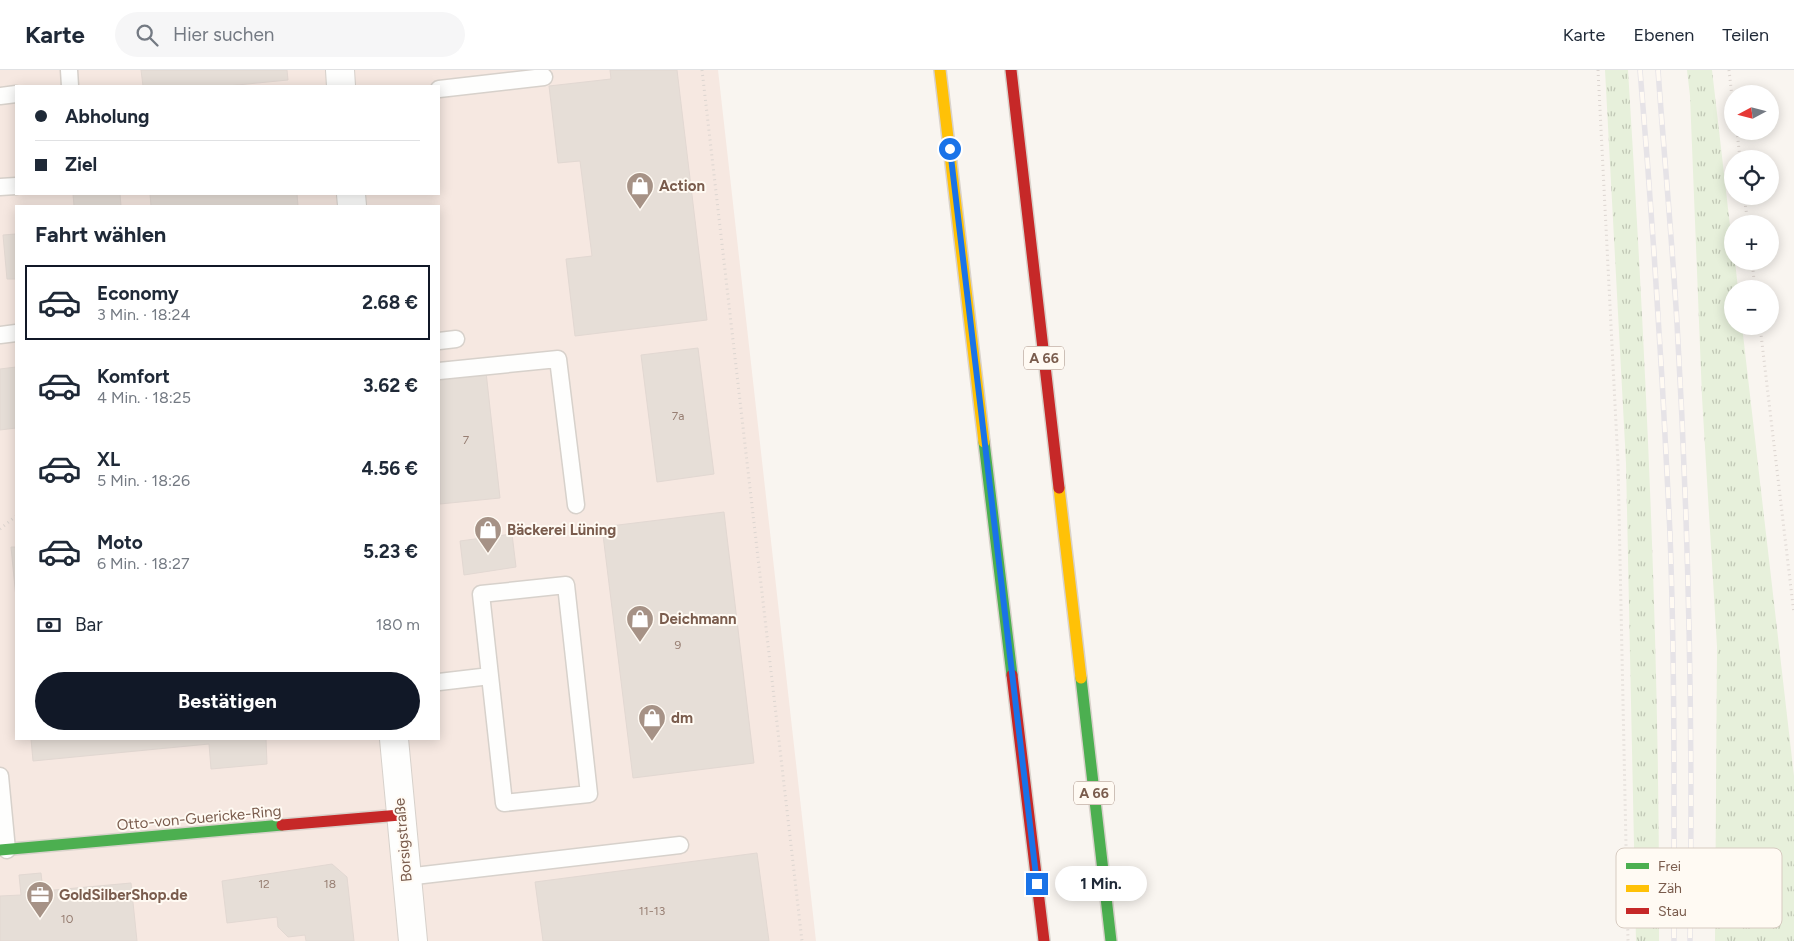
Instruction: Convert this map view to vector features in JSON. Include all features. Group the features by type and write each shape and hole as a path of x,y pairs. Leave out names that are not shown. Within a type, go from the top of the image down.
{"main road":[{"path":"935,70 945,110"},
{"path":"940,70 1044,941"},
{"name":"A 66","path":"1011,70 1076,646 1112,941"},
{"name":"Otto-von-Guericke-Ring","path":"4,850 400,815"}],"street":[{"path":"340,70 342,85"},
{"name":"Borsigstraße","path":"394,740 413,941"}],"lane":[{"path":"69,70 70,85"},
{"path":"440,89 544,77"},
{"path":"0,96 15,94"},
{"path":"0,188 15,186"},
{"path":"0,335 15,333"},
{"path":"440,341 456,339"},
{"path":"440,371 558,359 576,505"},
{"path":"566,585 589,794 504,803 490,676 481,594 566,585"},
{"path":"440,682 490,676"},
{"path":"0,776 4,850"},
{"path":"406,877 680,845"}],"path":[{"path":"702,70 802,941"},
{"path":"1598,70 1618,463 1626,848"},
{"path":"1729,70 1731,85"},
{"path":"1761,335 1794,614"},
{"path":"0,529 15,517"},
{"path":"1628,928 1628,941"}],"shaded area":[{"path":"0,70 718,70 816,941 0,941"}],"green space":[{"path":"1605,70 1628,70 1651,505 1659,848 1634,848 1626,463"},
{"path":"1687,70 1712,70 1724,174 1724,205 1728,205 1729,215 1724,215 1724,270 1736,270 1737,280 1724,280 1724,335 1743,335 1794,776 1794,941 1715,941 1715,928 1782,928 1782,848 1716,848 1717,647 1702,397 1690,96"},
{"path":"1636,928 1659,928 1659,941 1636,941"}],"building":[{"path":"141,70 287,70 288,80 237,85 143,85"},
{"name":"Action","path":"610,70 677,70 707,320 575,336 566,259 592,256 580,161 558,163 549,86 611,79"},
{"path":"73,195 120,195 121,205 74,205"},
{"path":"150,195 297,195 298,205 151,205"},
{"path":"15,234 15,279 7,279 3,235"},
{"path":"698,348 714,474 657,482 641,355"},
{"path":"15,367 15,428 0,430 0,369"},
{"path":"486,372 500,498 440,504 440,378"},
{"path":"724,512 754,763 633,778 602,527"},
{"name":"Bäckerei Lüning","path":"512,534 516,567 464,575 460,541"},
{"path":"11,547 15,547 15,588"},
{"path":"31,740 266,740 267,764 211,769 209,744 33,761"},
{"path":"757,853 769,941 543,941 535,882"},
{"path":"332,864 347,877 354,941 306,941 305,935 288,937 278,927 277,917 227,923 222,881"},
{"path":"41,873 43,891 131,883 137,941 0,941 0,896 21,895 19,875"}],"railway":[{"path":"1640,70 1657,302 1670,534 1674,848"},
{"path":"1658,70 1675,291 1685,478 1690,709 1691,848"},
{"path":"1674,928 1674,941"},
{"path":"1690,928 1690,941"}],"traffic: fast":[{"path":"984,442 1012,675"},
{"path":"1081,678 1111,941"},
{"path":"0,850 282,825"}],"traffic: slow":[{"path":"940,70 984,442"},
{"path":"1059,488 1081,678"}],"traffic: jam":[{"path":"1011,70 1059,488"},
{"path":"1012,675 1044,941"},
{"path":"282,825 400,815"}],"place":[{"name":"Action","path":"640,210"},
{"name":"Bäckerei Lüning","path":"488,554"},
{"name":"Deichmann","path":"640,643"},
{"name":"dm","path":"652,742"},
{"name":"GoldSilberShop.de","path":"40,919"}],"route":[{"path":"950,149 1037,884"}]}
